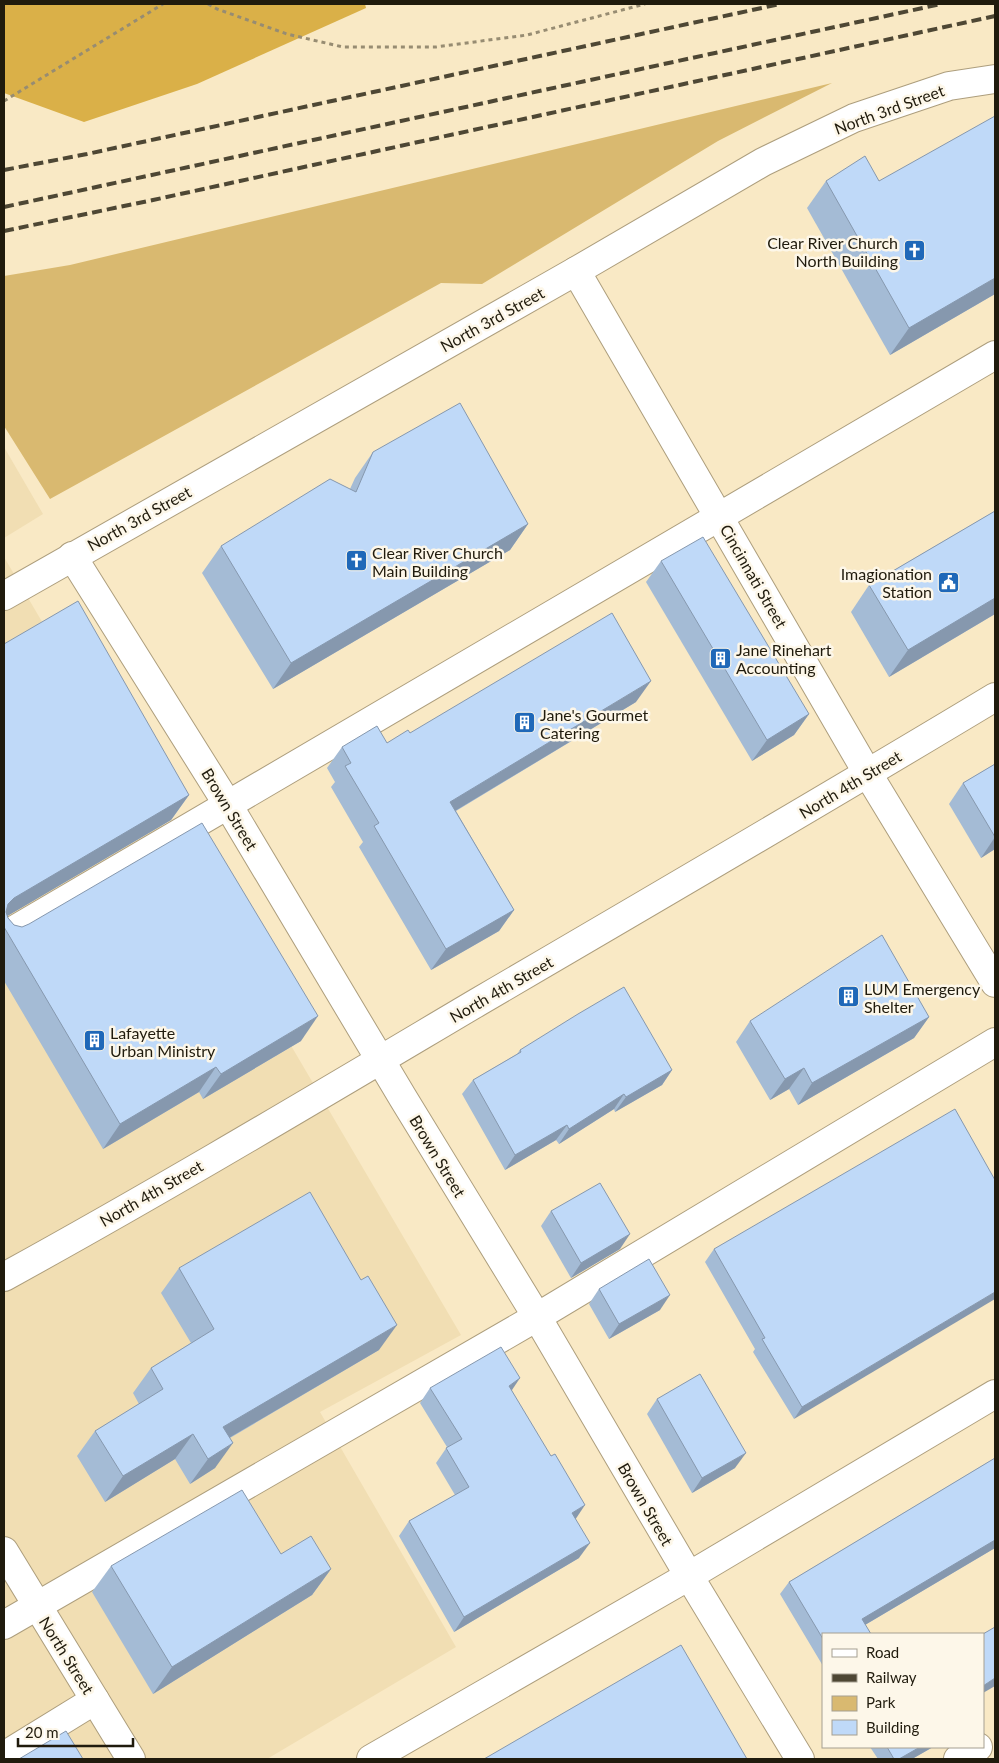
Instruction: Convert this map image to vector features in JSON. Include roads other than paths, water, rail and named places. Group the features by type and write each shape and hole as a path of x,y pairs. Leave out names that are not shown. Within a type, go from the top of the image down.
{"street":[{"name":"North 3rd Street","path":"4,596 576,271 763,162 854,118 949,86 995,79"},
{"name":"Cincinnati Street","path":"576,271 868,774 995,983"},
{"path":"4,936 995,355"},
{"name":"Brown Street","path":"72,556 228,805 380,1060 537,1317 689,1576 800,1759"},
{"name":"North 4th Street","path":"4,1277 380,1060 868,774 995,697"},
{"path":"4,1625 537,1317 995,1042"},
{"path":"371,1759 689,1576 995,1394"},
{"name":"North Street","path":"4,1551 131,1759"},
{"path":"4,1756 95,1700"},
{"path":"984,1743 995,1736"},
{"path":"958,1759 976,1748"}],"railway":[{"path":"4,170 87,154 780,4"},
{"path":"4,207 941,4"},
{"path":"4,231 995,16"}],"place":[{"name":"Clear River Church North Building","path":"914,251"},
{"name":"Clear River Church Main Building","path":"356,561"},
{"name":"Imagionation Station","path":"948,582"},
{"name":"Jane Rinehart Accounting","path":"720,658"},
{"name":"Jane's Gourmet Catering","path":"524,723"},
{"name":"LUM Emergency Shelter","path":"848,997"},
{"name":"Lafayette Urban Ministry","path":"94,1041"}]}
